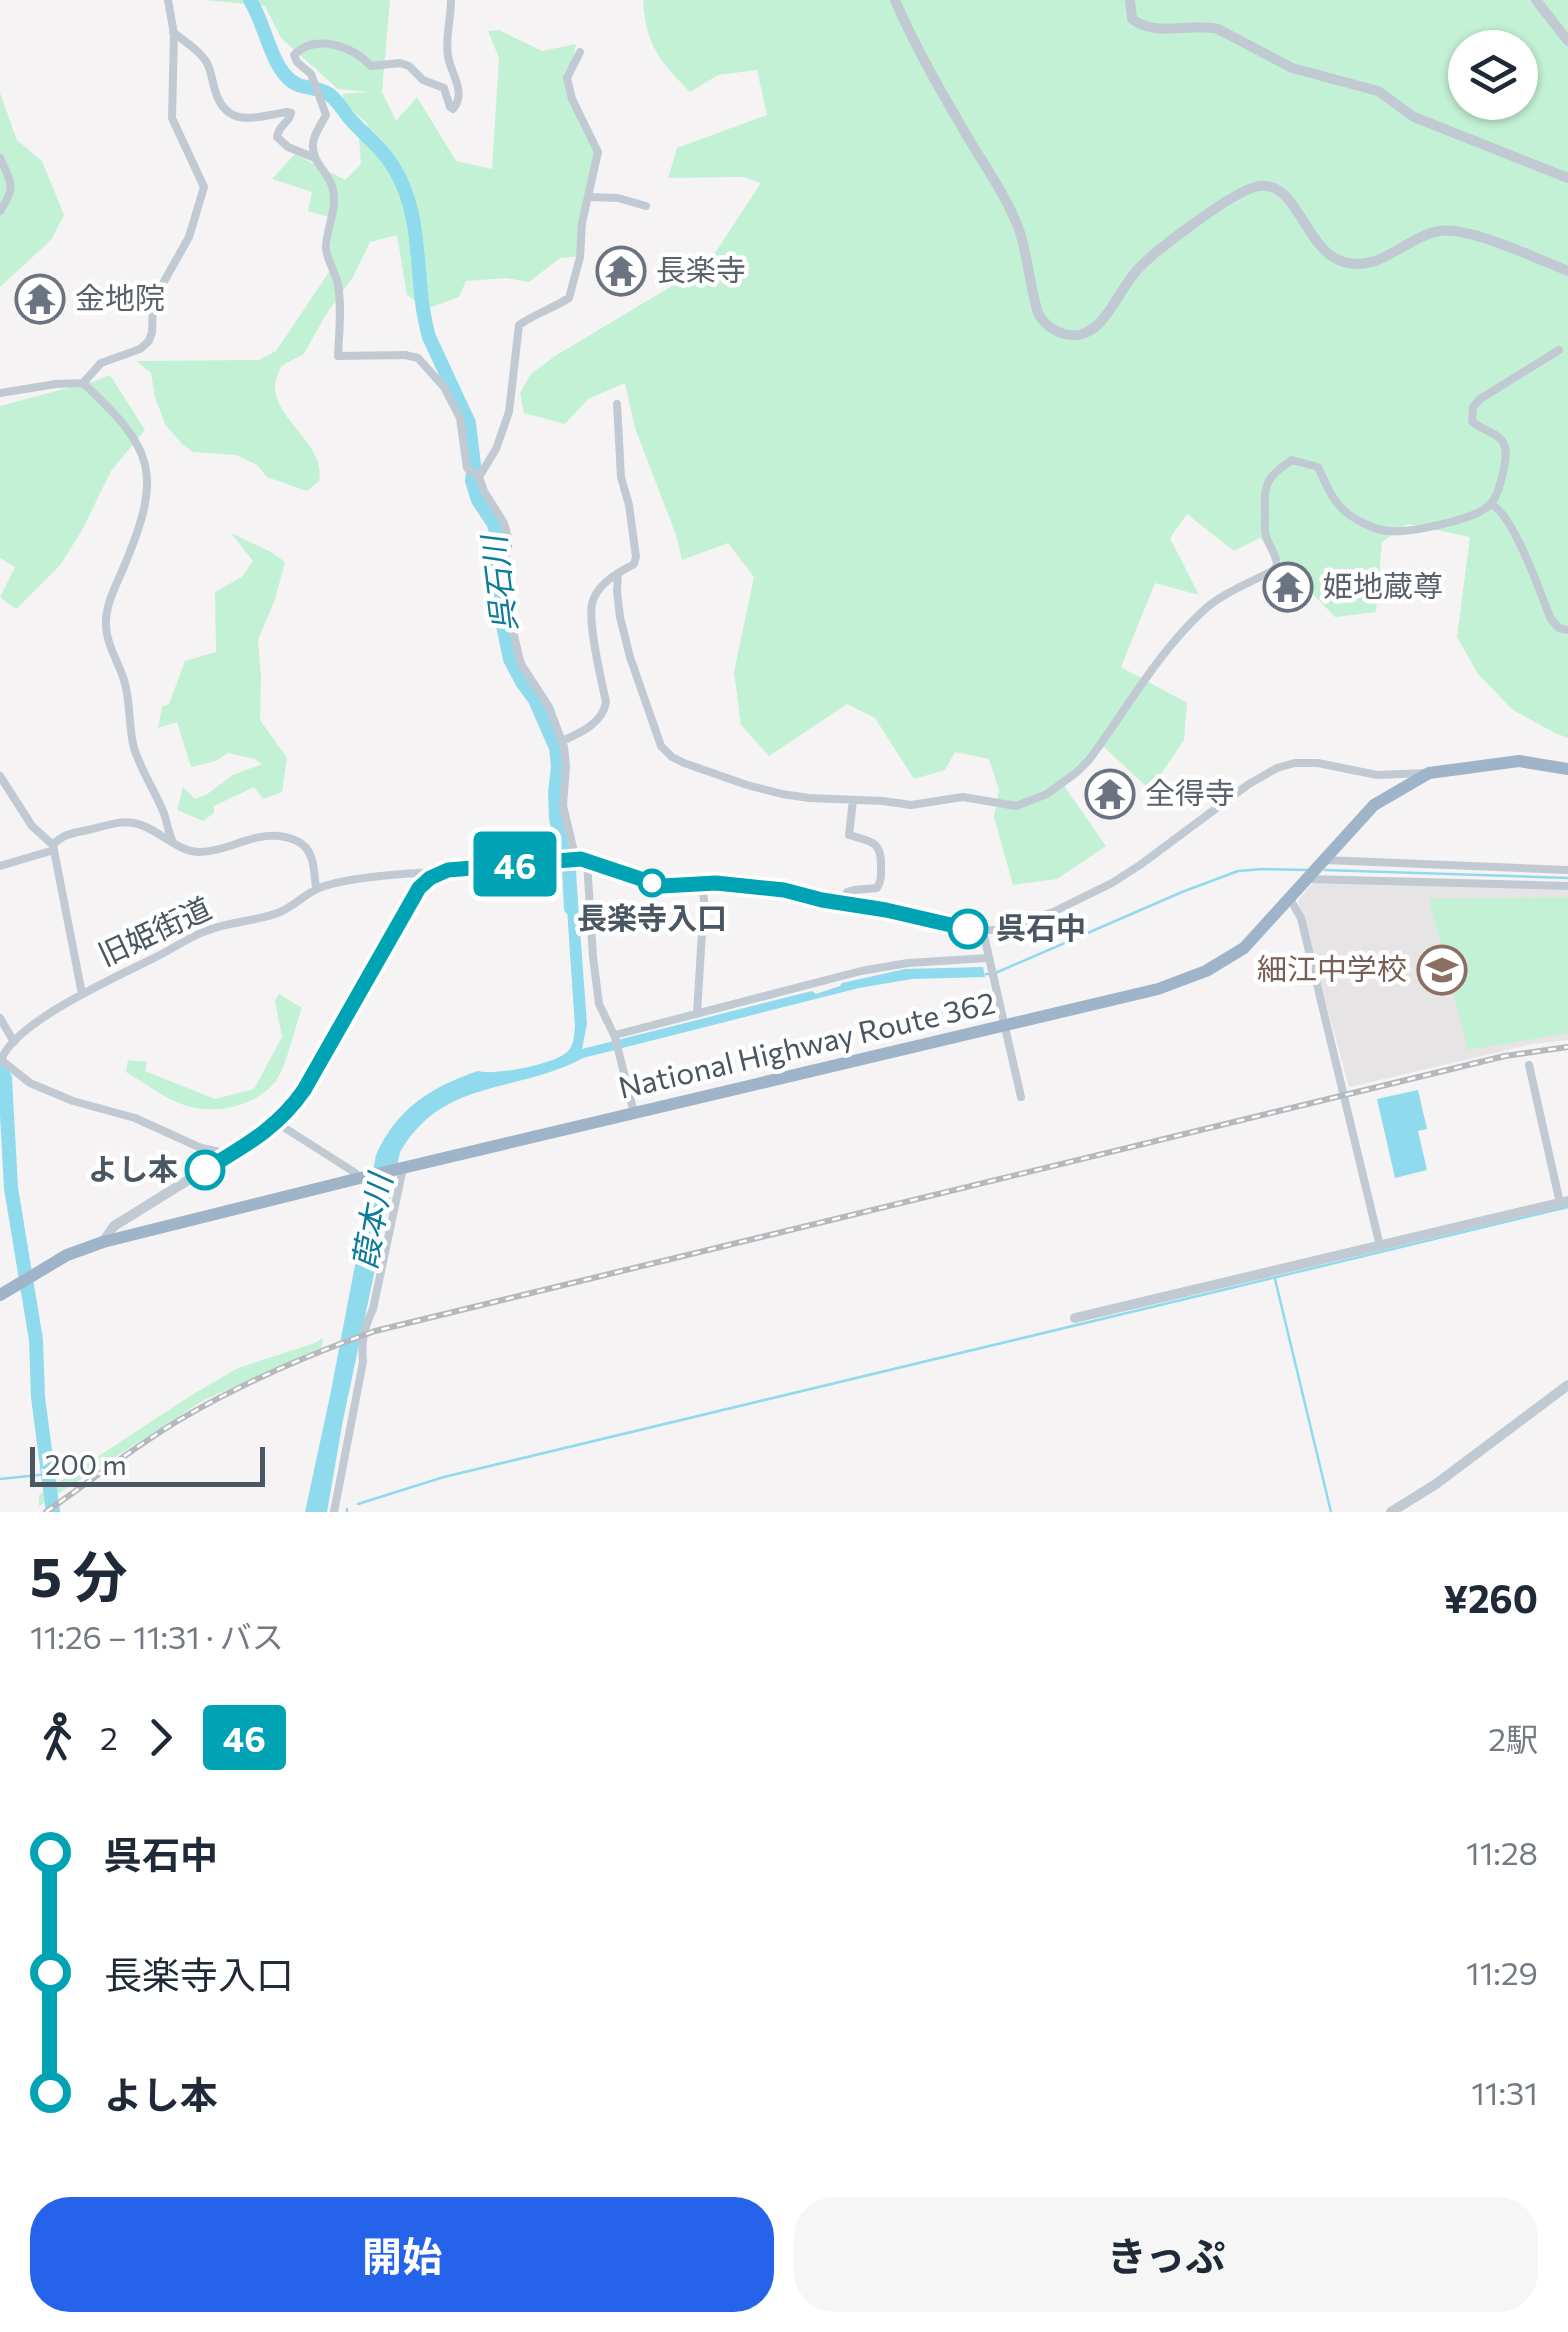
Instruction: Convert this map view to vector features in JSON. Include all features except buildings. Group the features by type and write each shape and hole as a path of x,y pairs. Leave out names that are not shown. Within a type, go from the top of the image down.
{"highway":[{"name":"National Highway Route 362","path":"0,1295 67,1255 103,1242 1158,989 1206,971 1244,948 1374,805 1429,773 1519,761 1568,769"}],"street":[{"path":"0,392 84,383 102,362 149,341 153,301 189,238 204,188 172,118 173,32 168,0"},
{"path":"451,0 448,57 458,81 459,97 454,110 444,88 423,80 409,66 371,66 360,54 323,44 309,44 294,54 311,74 326,115 312,142 315,158 333,187 334,206 326,247 340,299 338,356 418,358 444,387 460,418 467,468 478,476 509,540 502,575 504,600 520,664 549,707 562,741 569,860"},
{"path":"895,0 933,78 1002,194 1019,230 1038,314 1052,330 1068,335 1084,333 1099,323 1137,270 1171,240 1230,200 1254,187 1271,185 1288,195 1317,245 1348,264 1372,263 1430,234 1458,230 1568,271"},
{"path":"1130,0 1132,18 1142,26 1218,29 1292,68 1378,91 1414,116 1568,178"},
{"path":"1536,0 1568,41"},
{"path":"173,32 207,63 226,111 250,120 292,113 278,129 277,137 288,147 315,158"},
{"path":"478,476 496,449 509,412 519,326 569,298 580,258 582,222 598,152 572,99 568,78 580,52"},
{"path":"0,158 12,184 12,194 0,211"},
{"path":"588,197 618,198 646,206"},
{"path":"618,574 617,590 630,657 661,746 672,757 748,785 795,796 911,805 963,798 1016,806 1048,794 1077,772 1176,640 1204,610 1277,566 1266,536 1264,505 1266,485 1274,472 1292,460 1318,467 1332,496 1347,512 1388,532 1438,525 1477,514 1491,504 1506,460 1500,437 1472,421 1472,407 1480,398 1558,350"},
{"path":"84,383 137,442 148,474 142,524 110,600 107,638 130,702 134,748 172,840"},
{"path":"562,741 590,726 604,711 592,604 603,584 634,564 636,557 621,477 617,404"},
{"path":"1491,504 1502,510 1550,620 1568,630"},
{"name":"旧姫街道","path":"1,1060 34,1025 82,994 205,931 278,913 316,889 343,882 454,868 587,861 662,886 728,884 770,888 983,931 1053,912 1112,883 1248,784 1277,768 1318,763 1377,775 1429,773"},
{"path":"0,776 32,826 54,847 82,994"},
{"path":"842,904 848,892 876,888 881,881 881,851 874,843 849,835 853,800"},
{"path":"0,866 54,847 66,834 133,822 196,852 255,837 292,838 308,850 316,889"},
{"path":"1324,860 1568,870"},
{"path":"587,861 599,1004 615,1036 634,1113"},
{"path":"103,1242 114,1226 277,1123 304,1090 419,888 441,872"},
{"path":"1307,879 1568,886"},
{"path":"697,1014 702,885"},
{"path":"1290,899 1301,918 1380,1246"},
{"path":"983,931 1021,1097"},
{"path":"615,1036 862,970 908,963 988,960"},
{"path":"0,1018 14,1042"},
{"path":"1,1060 30,1083 73,1101 135,1118 201,1148 230,1154"},
{"path":"1074,1318 1564,1202 1529,1065"},
{"path":"277,1123 362,1177"},
{"path":"334,1512 363,1362 364,1328 373,1309 402,1169"},
{"path":"1392,1512 1436,1484 1568,1385"}],"shaded area":[{"name":"細江中学校","path":"1314,882 1568,889 1568,1040 1533,1044 1349,1087 1298,900"}],"green space":[{"path":"205,0 390,0 382,92 396,121 417,97 456,161 492,169 499,58 488,31 499,30 542,51 576,44 569,83 598,152 584,215 583,256 560,258 529,282 506,278 466,281 459,297 426,309 407,295 397,235 370,242 353,277 304,354 281,366 276,380 278,402 316,456 319,481 307,491 267,477 257,465 236,455 193,452 182,444 165,424 151,373 136,361 259,360 276,351 329,272 332,218 308,211 312,192 272,179 295,154 345,180 361,164 359,139 368,124 345,104 342,94 369,92 338,89 281,38 265,6"},
{"path":"643,0 1568,0 1568,738 1513,710 1478,674 1457,637 1470,537 1408,524 1382,542 1376,612 1335,617 1260,538 1234,551 1187,514 1170,538 1199,595 1155,583 1121,667 1187,703 1184,740 1150,790 1104,747 1060,780 1106,846 1057,879 1013,885 994,817 999,790 989,759 955,752 945,770 914,779 875,718 847,704 769,756 741,725 734,672 754,577 728,543 682,560 635,428 625,383 588,399 565,424 524,413 520,393 531,374 555,356 707,265 761,183 743,177 668,178 677,148 767,115 757,70 718,75 690,92 656,51 647,29"},
{"path":"0,93 17,140 42,161 64,215 51,240 0,287"},
{"path":"110,375 145,430 111,471 61,564 16,609 0,597 15,567 0,558 0,406"},
{"path":"231,533 285,562 258,640 260,720 287,758 282,792 263,799 254,787 214,806 214,813 203,821 177,810 183,787 195,799 233,775 262,764 228,753 216,761 191,767 177,722 158,728 162,707 169,704 185,661 216,652 215,592 242,577 253,561"},
{"path":"1568,897 1568,1033 1468,1050 1429,899"},
{"path":"279,994 302,1008 287,1058 275,1082 244,1104 206,1109 181,1104 126,1072 128,1060 147,1062 145,1071 215,1099 254,1089 282,1037 275,1001"},
{"path":"323,1338 322,1347 204,1400 39,1506 39,1495 195,1393 238,1368"}],"water":[{"name":"葭本川","path":"577,889 587,1024 582,1049 905,969 983,967 985,977 912,979 859,988 583,1058 483,1090 437,1111 400,1152 327,1512 305,1512 376,1155 405,1112 445,1084 478,1071 497,1072 540,1064 569,1050 575,1027 566,894"},
{"path":"1418,1090 1427,1129 1418,1131 1427,1170 1395,1178 1377,1099"}],"waterway":[{"name":"呉石川","path":"250,0 286,76 334,99 389,161 408,198 424,318 469,423 472,481 478,500 494,524 499,546 492,572 510,659 535,700 556,748 556,819 569,869 571,908"},
{"path":"986,974 1238,871 1307,870"},
{"path":"1325,870 1568,878"},
{"path":"0,1067 5,1078 11,1188 36,1340 38,1397 53,1512"},
{"path":"358,1504 444,1477 1568,1207"},
{"path":"1275,1279 1331,1512"},
{"path":"0,1479 48,1474"}],"railway":[{"path":"46,1512 179,1420 275,1371 375,1331 1505,1056 1568,1047"}],"bus line":[{"name":"46","path":"205,1170 259,1136 291,1109 419,888 448,870 581,859 662,886 716,883 784,890 968,929"}],"place":[{"name":"長楽寺","path":"621,271"},
{"name":"金地院","path":"40,299"},
{"name":"姫地蔵尊","path":"1288,587"},
{"name":"全得寺","path":"1110,794"},
{"name":"長楽寺入口","path":"652,883"},
{"name":"呉石中","path":"968,929"},
{"name":"細江中学校","path":"1442,970"},
{"name":"よし本","path":"205,1170"}]}
